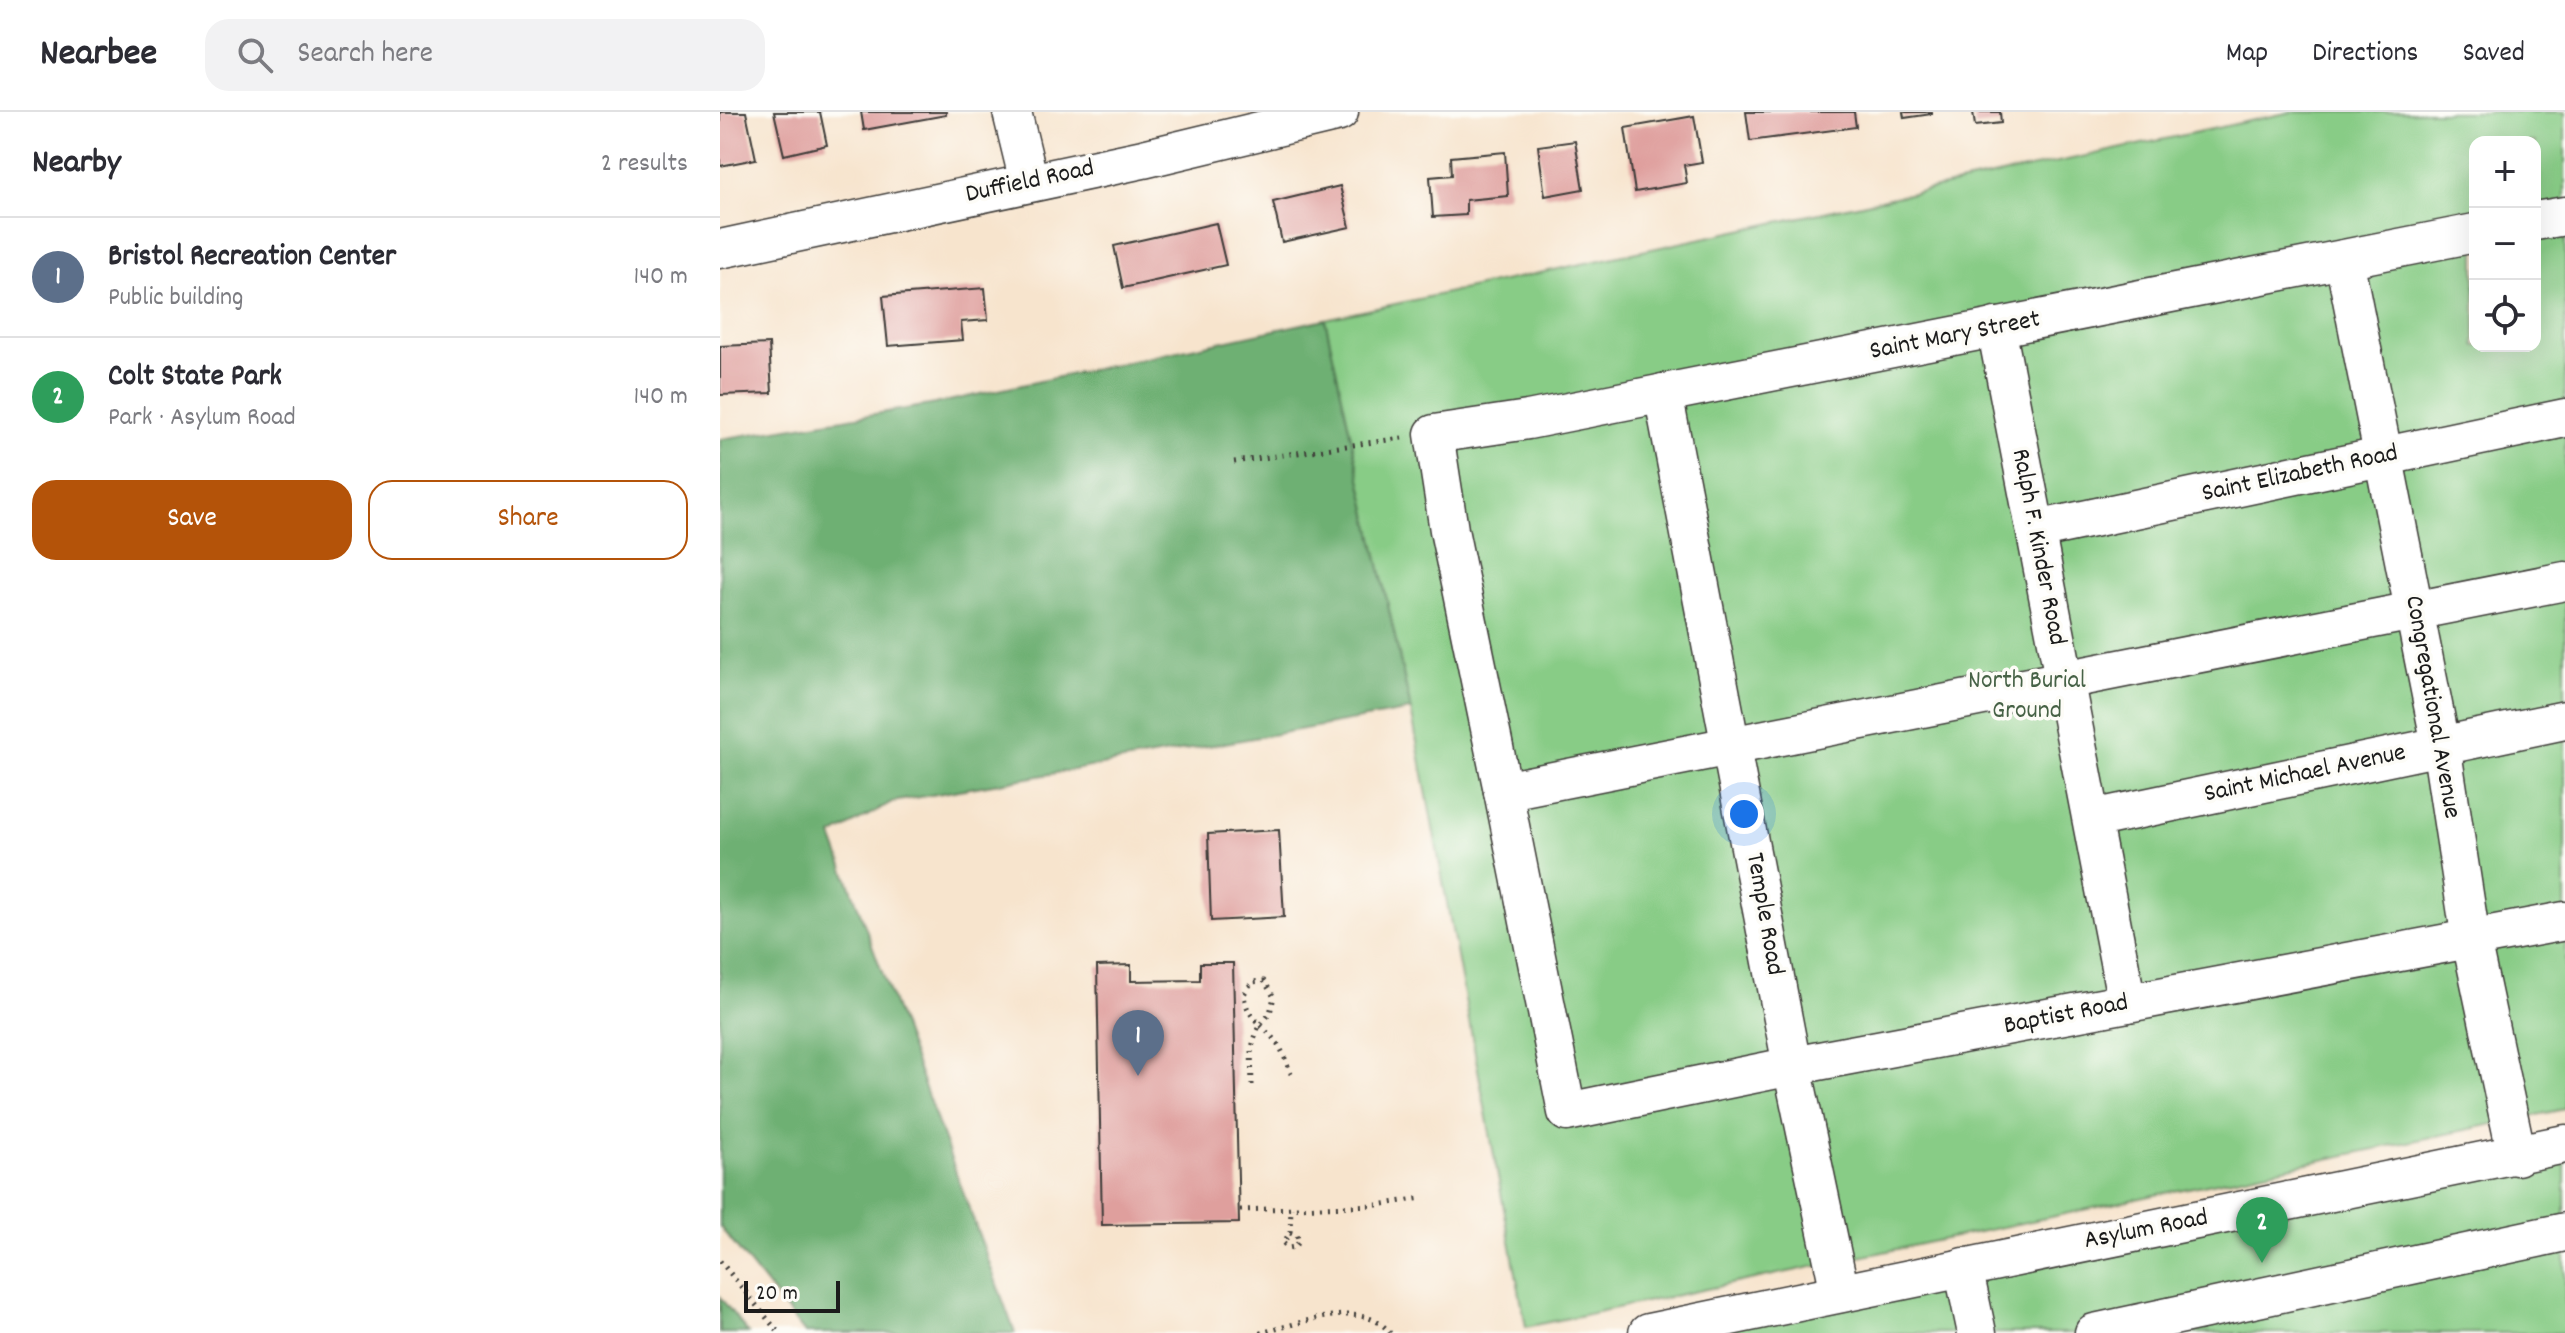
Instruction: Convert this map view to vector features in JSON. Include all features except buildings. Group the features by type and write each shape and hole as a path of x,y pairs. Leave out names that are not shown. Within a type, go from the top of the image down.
{"street":[{"path":"1012,112 1029,182"},
{"name":"Duffield Road","path":"720,249 1339,112"},
{"path":"2541,220 2565,216"},
{"name":"Saint Mary Street","path":"1434,434 1663,393 2469,234"},
{"name":"Congregational Avenue","path":"2344,259 2441,745 2471,940 2517,1156"},
{"name":"Ralph F. Kinder Road","path":"1996,327 2127,1003"},
{"name":"Temple Road","path":"1663,393 1734,746 1792,1066 1840,1293"},
{"name":"Saint Elizabeth Road","path":"2036,530 2565,418"},
{"path":"1434,434 1449,530 1503,791 2565,581"},
{"name":"Saint Michael Avenue","path":"2092,819 2565,720"},
{"name":"Baptist Road","path":"1503,791 1567,1112 1792,1066 2565,921"},
{"name":"Asylum Road","path":"1648,1333 2565,1144"},
{"path":"2102,1332 2182,1324 2565,1232"},
{"path":"1963,1267 1977,1333"}],"path":[{"path":"1234,462 1434,434"},
{"path":"1252,1085 1251,1050 1260,1026 1270,1013 1274,997 1264,981 1252,982 1244,994 1249,1015 1260,1026 1280,1046 1291,1074"},
{"path":"1240,1210 1377,1205 1422,1198"},
{"path":"1290,1233 1291,1208"},
{"path":"720,1261 779,1333"},
{"path":"1260,1333 1349,1314 1382,1323 1390,1333"}],"green space":[{"name":"North Burial Ground","path":"2291,112 2565,112 2565,1109 1526,1327 1411,710 1325,319"},
{"path":"1325,319 1411,710 892,802 832,836 1015,1333 805,1333 720,1227 720,439 930,405"},
{"path":"2565,1145 2565,1333 1645,1333"},
{"path":"720,1297 748,1333 720,1333"}],"place":[{"name":"Bristol Recreation Center","path":"1138,1076"},
{"name":"Colt State Park","path":"2262,1263"}]}
